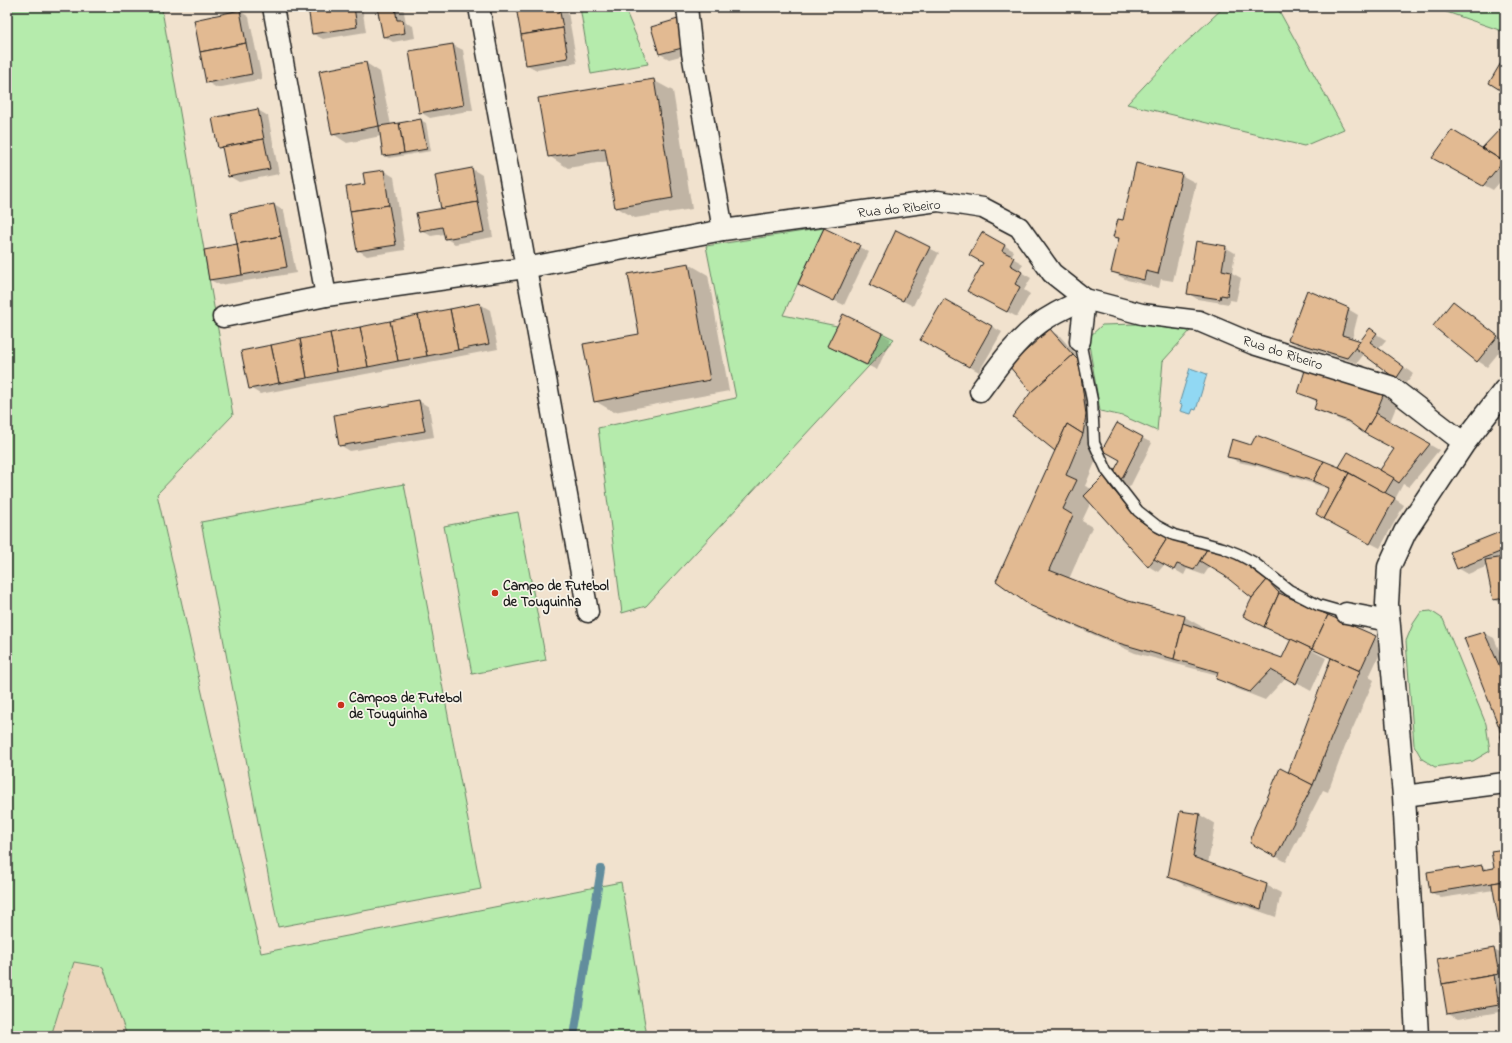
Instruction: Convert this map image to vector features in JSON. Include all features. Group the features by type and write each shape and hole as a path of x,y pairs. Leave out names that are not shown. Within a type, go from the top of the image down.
{"street":[{"path":"273,7 326,296"},
{"path":"479,7 588,612"},
{"path":"687,7 692,53 723,230"},
{"name":"Rua do Ribeiro","path":"223,317 326,296 525,268 723,230 938,201 983,208 1019,227 1052,274 1085,299 1142,314 1199,321 1253,344 1390,386 1464,443"},
{"path":"1080,341 1085,299"},
{"path":"980,391 1013,348 1036,326 1060,311 1085,299"},
{"path":"1418,1036 1404,796 1387,604 1389,567 1405,532 1464,443 1505,390"},
{"path":"1346,613 1389,621"},
{"path":"1404,796 1505,783"}],"lane":[{"path":"1080,341 1092,400 1094,443 1107,471 1138,511 1157,526 1174,535 1238,554 1254,562 1289,590 1318,605 1346,613"}],"shaded area":[{"path":"74,962 103,967 127,1036 51,1036"}],"green space":[{"path":"7,7 174,7 162,10 233,415 157,494 261,953 621,882 647,1036 127,1036 103,967 74,962 51,1036 7,1036"},
{"path":"580,7 624,7 648,64 591,74"},
{"path":"1224,7 1277,7 1344,129 1304,146 1127,104 1180,48"},
{"path":"1432,7 1505,7 1505,32"},
{"path":"824,228 783,315 837,326 828,346 866,365 882,333 894,339 646,606 622,613 598,428 736,398 706,246"},
{"path":"1136,324 1190,331 1163,361 1157,431 1123,416 1100,411 1088,338 1102,325"},
{"name":"Campos de Futebol de Touguinha","path":"404,484 481,889 278,927 201,522"},
{"name":"Campo de Futebol de Touguinha","path":"518,512 546,660 472,674 444,526"},
{"path":"1431,611 1443,619 1486,724 1490,751 1473,761 1435,767 1422,759 1414,745 1406,641 1413,624 1421,612"}],"water":[{"path":"1190,368 1207,374 1196,410 1193,409 1191,414 1180,411 1182,405 1179,404"}],"building":[{"path":"308,7 354,7 357,27 312,34"},
{"path":"377,7 395,7 397,20 403,20 405,33 383,37"},
{"path":"516,7 559,7 563,28 521,35"},
{"path":"240,10 246,43 200,52 194,20"},
{"path":"678,19 686,47 659,54 651,27"},
{"path":"563,28 568,58 526,65 521,35"},
{"path":"246,43 252,74 206,83 200,52"},
{"path":"453,44 464,105 419,113 409,51"},
{"path":"1505,56 1505,93 1489,83"},
{"path":"366,62 379,126 332,135 319,71"},
{"path":"654,79 673,198 615,208 605,148 548,157 538,98"},
{"path":"258,109 264,139 218,148 212,118"},
{"path":"421,119 427,149 404,153 399,123"},
{"path":"399,123 404,153 383,156 379,126"},
{"path":"1501,128 1505,131 1505,162 1482,148"},
{"path":"1452,130 1503,161 1483,186 1432,158"},
{"path":"264,139 270,169 228,177 222,147"},
{"path":"1136,163 1182,174 1158,274 1146,271 1144,280 1111,272 1119,238 1113,237 1118,219 1123,220"},
{"path":"472,168 478,202 441,209 435,175"},
{"path":"384,170 389,205 350,211 346,187 365,184 363,173"},
{"path":"478,202 484,232 445,239 442,227 420,231 416,213"},
{"path":"274,204 281,236 237,244 231,213"},
{"path":"389,205 396,245 357,251 350,211"},
{"path":"824,228 860,245 834,301 798,284"},
{"path":"896,230 930,247 903,301 870,285"},
{"path":"982,232 1005,245 1002,251 1014,257 1010,265 1022,272 1015,284 1020,287 1007,312 967,291 983,263 969,255"},
{"path":"281,236 287,267 242,275 237,244"},
{"path":"1196,241 1226,246 1222,270 1231,272 1227,296 1221,295 1220,299 1187,294"},
{"path":"237,244 242,275 209,280 204,250"},
{"path":"689,263 710,380 594,402 583,344 639,334 628,274"},
{"path":"1307,290 1349,308 1342,335 1361,341 1347,358 1288,340"},
{"path":"944,299 992,326 969,367 920,340"},
{"path":"1453,301 1498,336 1477,362 1433,326"},
{"path":"480,303 489,344 458,350 450,309"},
{"path":"450,309 458,350 427,356 418,315"},
{"path":"843,314 882,333 867,365 827,346"},
{"path":"418,315 427,356 398,361 390,321"},
{"path":"390,321 398,361 368,367 360,327"},
{"path":"360,327 368,367 337,372 330,333"},
{"path":"1370,328 1377,333 1370,342 1404,367 1396,379 1355,348"},
{"path":"1050,329 1073,355 1031,392 1009,366"},
{"path":"330,333 337,372 307,378 300,339"},
{"path":"300,339 307,378 279,383 271,345"},
{"path":"271,345 279,383 249,389 241,351"},
{"path":"1073,355 1079,361 1086,415 1083,434 1067,424 1055,451 1013,417 1031,392"},
{"path":"1307,364 1384,393 1376,413 1364,433 1348,421 1314,409 1317,400 1298,393"},
{"path":"419,400 425,431 339,446 334,415"},
{"path":"1376,413 1430,444 1399,483 1380,470 1394,449 1364,433"},
{"path":"1117,423 1143,437 1120,482 1113,473 1120,460 1102,450"},
{"path":"1067,424 1083,434 1066,475 1077,480 1063,509 1073,515 1049,570 1125,600 1185,616 1174,659 1115,642 1029,605 996,581"},
{"path":"1256,435 1324,461 1313,481 1247,461 1227,457 1232,439 1251,445"},
{"path":"1348,452 1394,478 1385,493 1339,467"},
{"path":"1324,461 1349,473 1324,519 1316,514 1329,488 1313,481"},
{"path":"1349,473 1395,498 1370,544 1324,519"},
{"path":"1105,475 1111,487 1138,519 1157,533 1168,537 1148,567 1084,496"},
{"path":"1505,530 1505,550 1457,569 1450,552"},
{"path":"1168,537 1207,549 1194,570 1177,564 1174,570 1154,559"},
{"path":"1207,549 1237,558 1267,580 1252,598 1225,576 1200,561"},
{"path":"1505,557 1505,598 1493,600 1485,560"},
{"path":"1267,580 1279,593 1264,627 1243,616 1252,598"},
{"path":"1279,593 1328,615 1312,649 1264,627"},
{"path":"1328,615 1376,636 1360,671 1312,649"},
{"path":"1183,623 1282,658 1291,639 1312,649 1296,684 1271,670 1250,692 1216,679 1218,672 1174,659"},
{"path":"1484,632 1505,678 1505,726 1499,727 1464,638"},
{"path":"1331,658 1360,671 1331,738 1313,785 1288,773"},
{"path":"1505,726 1505,765 1499,727"},
{"path":"1280,768 1313,785 1276,857 1250,843 1254,828"},
{"path":"1180,811 1200,814 1193,857 1267,884 1261,909 1168,877"},
{"path":"1505,849 1505,881 1430,893 1427,872 1482,865 1483,870 1494,868 1491,851"},
{"path":"1505,881 1505,937 1501,937 1492,883"},
{"path":"1494,948 1499,974 1442,984 1437,959"},
{"path":"1494,975 1499,1005 1447,1014 1442,984"}],"waterway":[{"path":"574,1036 601,869"}],"place":[{"name":"Campo de Futebol de Touguinha","path":"495,593"},
{"name":"Campos de Futebol de Touguinha","path":"341,705"}]}
